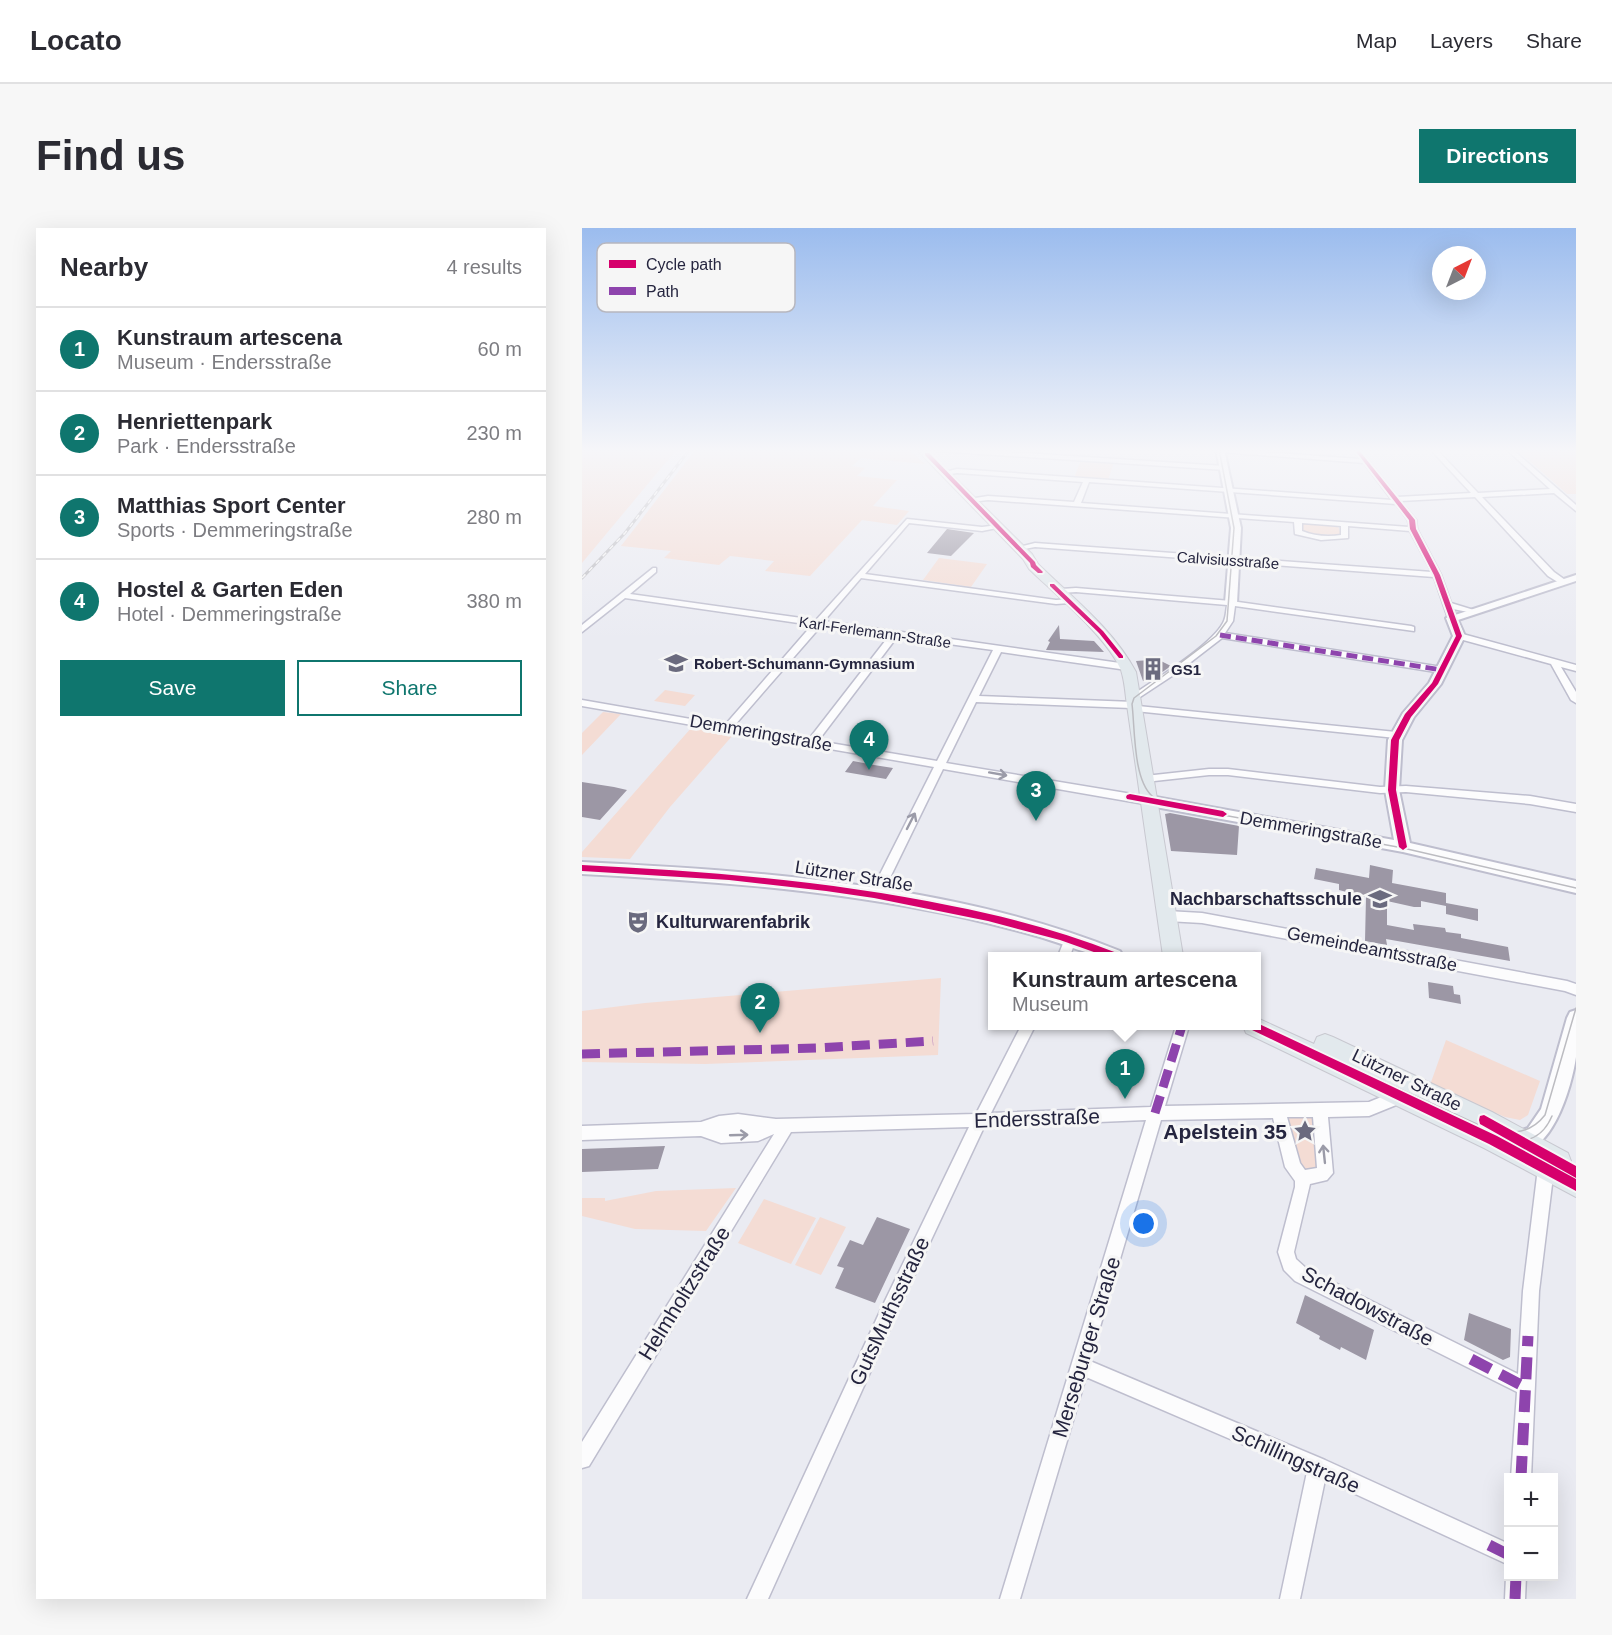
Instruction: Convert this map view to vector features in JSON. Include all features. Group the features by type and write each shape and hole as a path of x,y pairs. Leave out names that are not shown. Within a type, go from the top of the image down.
{"main road":[{"path":"983,513 1033,563 1055,580 1066,596 1106,637 1127,667 1153,779 1150,801 1167,916 1170,952"},
{"name":"Lützner Straße","path":"1261,1015 1576,1185"},
{"name":"Lützner Straße","path":"1261,1029 1397,1089 1524,1141 1576,1172"}],"street":[{"path":"1194,513 1413,529"},
{"path":"1134,704 1220,635 1229,621 1236,528 1233,513"},
{"path":"1399,513 1413,529 1437,575 1459,636 1432,689 1408,716 1396,735 1392,790 1403,847"},
{"path":"1494,513 1551,574 1564,582"},
{"path":"728,727 908,521 982,529 998,527"},
{"path":"1298,521 1298,532 1304,535 1340,538 1345,536 1344,524"},
{"name":"Calvisiusstraße","path":"1019,548 1035,545 1437,575"},
{"path":"582,629 653,570"},
{"path":"860,576 1056,602 1076,590 1231,603 1411,629"},
{"path":"1452,618 1576,578"},
{"name":"Karl-Ferlemann-Straße","path":"623,596 1127,667"},
{"path":"1448,605 1473,611"},
{"path":"812,742 894,635"},
{"path":"1220,635 1442,670"},
{"path":"1459,636 1576,668"},
{"path":"876,894 998,649"},
{"path":"1556,664 1576,699"},
{"path":"972,699 1134,704 1396,735"},
{"name":"Demmeringstraße","path":"582,703 1130,797 1403,847 1576,887"},
{"path":"1153,779 1228,772 1392,790 1530,800 1576,808"},
{"name":"Lützner Straße","path":"582,868 720,875 876,894 985,916 1070,939 1102,952"},
{"name":"Gemeindeamtsstraße","path":"1167,916 1202,918 1541,981 1576,990"},
{"path":"1065,952 1070,939"},
{"path":"1493,1140 1509,1143 1524,1141 1538,1133 1548,1117 1576,1018"},
{"name":"GutsMuthsstraße","path":"757,1599 979,1120 1026,1030"},
{"name":"Merseburger Straße","path":"1010,1599 1181,1030"},
{"path":"1369,1109 1397,1089"},
{"name":"Endersstraße","path":"582,1133 701,1129 721,1136 758,1134 782,1126 1155,1113 1369,1109 1397,1089"},
{"path":"1278,1111 1293,1167 1302,1178 1325,1173 1320,1110"},
{"name":"Helmholtzstraße","path":"582,1459 782,1126"},
{"path":"1521,1473 1531,1291 1546,1168"},
{"name":"Schadowstraße","path":"1302,1178 1303,1187 1286,1252 1290,1264 1301,1275 1525,1387"},
{"name":"Schillingstraße","path":"1081,1366 1318,1467 1504,1553"},
{"path":"1290,1599 1318,1467"},
{"path":"1515,1599 1516,1581"}],"shaded area":[{"path":"582,513 624,513 582,563"},
{"path":"647,513 907,513 897,525 862,520 810,576 765,571 774,561 730,556 719,565 664,558 671,551 621,546"},
{"path":"1301,524 1338,526 1341,535 1304,534 1300,531"},
{"path":"939,558 987,564 971,587 923,580"},
{"path":"665,690 695,695 685,706 654,701"},
{"path":"603,712 621,714 582,755 582,733"},
{"path":"692,727 733,735 670,807 630,859 582,857 582,852"},
{"path":"941,978 938,1055 705,1064 582,1062 582,1011 645,1003"},
{"path":"1446,1040 1540,1081 1528,1115 1520,1120 1505,1117 1430,1085"},
{"path":"1320,1110 1326,1169 1302,1178 1278,1111"},
{"path":"736,1188 706,1231 635,1229 582,1216 582,1198 605,1198 605,1201 656,1191"},
{"path":"764,1199 816,1218 791,1264 738,1243"},
{"path":"820,1217 846,1227 821,1275 795,1265"}],"building":[{"path":"947,529 974,533 951,556 927,553"},
{"path":"1059,625 1060,639 1094,641 1104,652 1046,650 1050,642 1048,641"},
{"name":"GS1","path":"1150,660 1152,667 1161,661 1171,666 1148,682 1143,681 1136,661"},
{"path":"853,761 893,768 886,779 845,772"},
{"path":"582,782 627,790 600,820 582,817"},
{"path":"1165,814 1239,826 1237,855 1171,851"},
{"path":"1370,865 1393,870 1392,883 1446,893 1446,903 1478,909 1478,921 1446,914 1446,906 1421,901 1421,907 1414,907 1387,901 1387,925 1414,930 1413,924 1445,928 1446,932 1461,934 1461,938 1508,947 1510,961 1386,939 1387,945 1365,941 1366,897 1339,890 1339,884 1314,879 1316,868 1369,878"},
{"path":"1428,982 1453,986 1454,994 1460,995 1461,1004 1429,998"},
{"path":"665,1146 658,1169 582,1172 582,1149"},
{"path":"877,1217 910,1229 875,1303 835,1288 844,1268 837,1266 850,1240 863,1245"},
{"path":"1305,1295 1374,1330 1366,1360 1319,1339 1320,1336 1296,1323"},
{"path":"1469,1313 1511,1329 1510,1357 1503,1360 1464,1340"}],"tram line":[{"path":"1231,513 1234,528 1227,621 1216,636 1134,698 1132,704 1138,766 1141,778 1152,796 1174,806 1403,848 1576,888"},
{"path":"582,865 717,874 855,888 991,914 1056,933 1108,952"},
{"path":"1261,1026 1481,1126 1499,1131 1516,1132 1531,1127 1545,1115 1576,1008"},
{"path":"1506,1140 1521,1141 1534,1137 1544,1129 1552,1116"}],"railway":[{"path":"582,578 625,533 640,513"}],"marked path":[{"path":"1220,635 1442,670"},
{"path":"1155,1113 1181,1030"},
{"path":"582,1054 816,1048 933,1041"},
{"path":"1521,1473 1528,1336"},
{"path":"1471,1359 1525,1387"},
{"path":"1489,1545 1504,1552"},
{"path":"1515,1599 1516,1581"}],"cycle path":[{"path":"984,513 1040,572"},
{"path":"1403,847 1392,790 1395,740 1408,716 1435,684 1459,636 1437,575 1413,529 1412,520 1406,513"},
{"path":"1052,585 1101,632 1121,657"},
{"path":"1130,797 1223,814"},
{"path":"582,868 729,877 874,895 922,903 1025,926 1104,952"},
{"path":"1261,1029 1493,1140 1576,1185"},
{"path":"1484,1120 1576,1172"}],"place":[{"name":"Robert-Schumann-Gymnasium","path":"676,663"},
{"name":"GS1","path":"1153,669"},
{"name":"Hostel & Garten Eden","path":"869,770"},
{"name":"Matthias Sport Center","path":"1036,821"},
{"name":"Nachbarschaftsschule","path":"1380,899"},
{"name":"Kulturwarenfabrik","path":"638,922"},
{"name":"Henriettenpark","path":"760,1033"},
{"name":"Kunstraum artescena","path":"1125,1099"},
{"name":"Apelstein 35","path":"1305,1131"}]}
